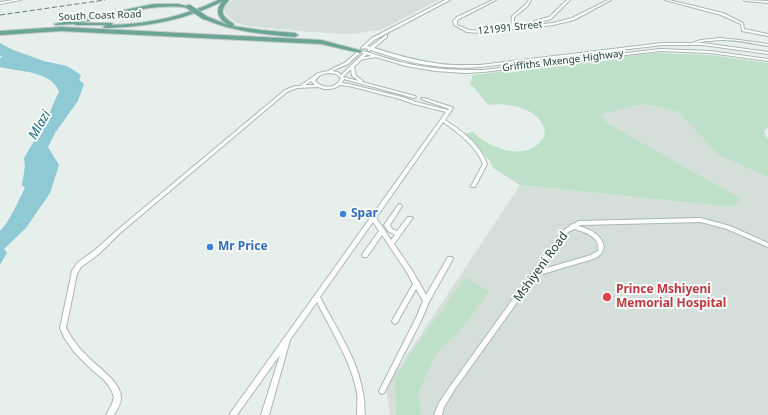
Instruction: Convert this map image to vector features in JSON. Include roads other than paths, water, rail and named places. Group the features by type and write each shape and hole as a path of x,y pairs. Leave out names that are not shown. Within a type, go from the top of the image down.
{"main road":[{"name":"South Coast Road","path":"2,32 39,26 122,24 152,20 182,14 217,0"},
{"name":"South Coast Road","path":"2,32 52,27 144,24 183,16 222,0"},
{"path":"227,0 221,6 220,13 221,18 228,23 241,28 278,33"},
{"path":"39,26 89,20 155,2 173,2 188,7 225,33 253,38"},
{"path":"152,20 126,20 123,16 127,12 156,3 174,3 188,7"},
{"path":"203,18 231,28 337,40 364,50"},
{"path":"12,32 61,28 321,42 364,50"},
{"path":"346,46 352,51 353,58"}],"street":[{"path":"0,2 20,0"},
{"path":"340,84 342,77 359,59 373,39 388,33 448,0"},
{"name":"121991 Street","path":"495,0 458,18 455,21 456,25 466,31 474,32 553,24 569,20 610,0"},
{"path":"512,29 513,17 526,6 530,0"},
{"path":"533,26 535,22 547,20 568,0"},
{"path":"666,0 718,12 741,23 743,30 768,35"},
{"path":"745,0 768,2"},
{"path":"371,49 386,37 388,33"},
{"path":"691,44 700,41 720,39 768,45"},
{"name":"Griffiths Mxenge Highway","path":"364,50 371,49 413,62 452,68 480,66 646,45 691,44 724,46 768,53"},
{"path":"302,86 315,76 339,68 364,50"},
{"name":"Griffiths Mxenge Highway","path":"364,50 395,62 421,69 453,72 483,71 660,50 710,52 768,60"},
{"path":"359,59 372,57 395,62"},
{"path":"352,66 352,73 356,79 372,86"},
{"path":"326,72 337,73 342,77 423,99 449,110"},
{"path":"315,76 313,81 316,86"},
{"path":"110,415 117,404 117,398 112,384 109,379 87,362 63,328 74,273 80,265 286,91 293,87 316,86 328,88 340,84 411,101 415,104 449,110"},
{"path":"411,101 414,97"},
{"path":"420,104 424,101 423,99"},
{"path":"233,415 449,110"},
{"path":"442,120 461,133 481,154 484,160 485,164 473,186"},
{"path":"398,234 390,230 387,225 400,206"},
{"path":"373,218 416,283 426,301"},
{"path":"391,244 410,218"},
{"name":"Mshiyeni Road","path":"438,415 441,405 449,393 566,231 579,222 701,220 728,227 768,245"},
{"path":"535,274 599,254 602,248 601,243 595,235 586,230 572,226"},
{"path":"365,254 382,230"},
{"path":"382,391 419,319 426,301 450,259"},
{"path":"395,321 416,283"},
{"path":"317,297 356,379 360,395 361,415"},
{"path":"265,415 289,336"}],"water":[{"path":"0,43 13,50 44,61 67,66 81,75 79,80 84,84 78,101 55,133 48,147 59,165 50,193 26,228 4,249 7,253 0,265 0,231 4,227 25,188 22,185 25,166 24,158 47,119 59,91 55,84 41,75 0,67 0,58 2,57 0,55"}],"railway":[{"path":"0,15 105,0"}],"place":[{"name":"Spar","path":"343,214"},
{"name":"Mr Price","path":"210,247"},
{"name":"Prince Mshiyeni Memorial Hospital","path":"607,297"}],"water label":[{"name":"Mlazi","path":"40,125"}]}
